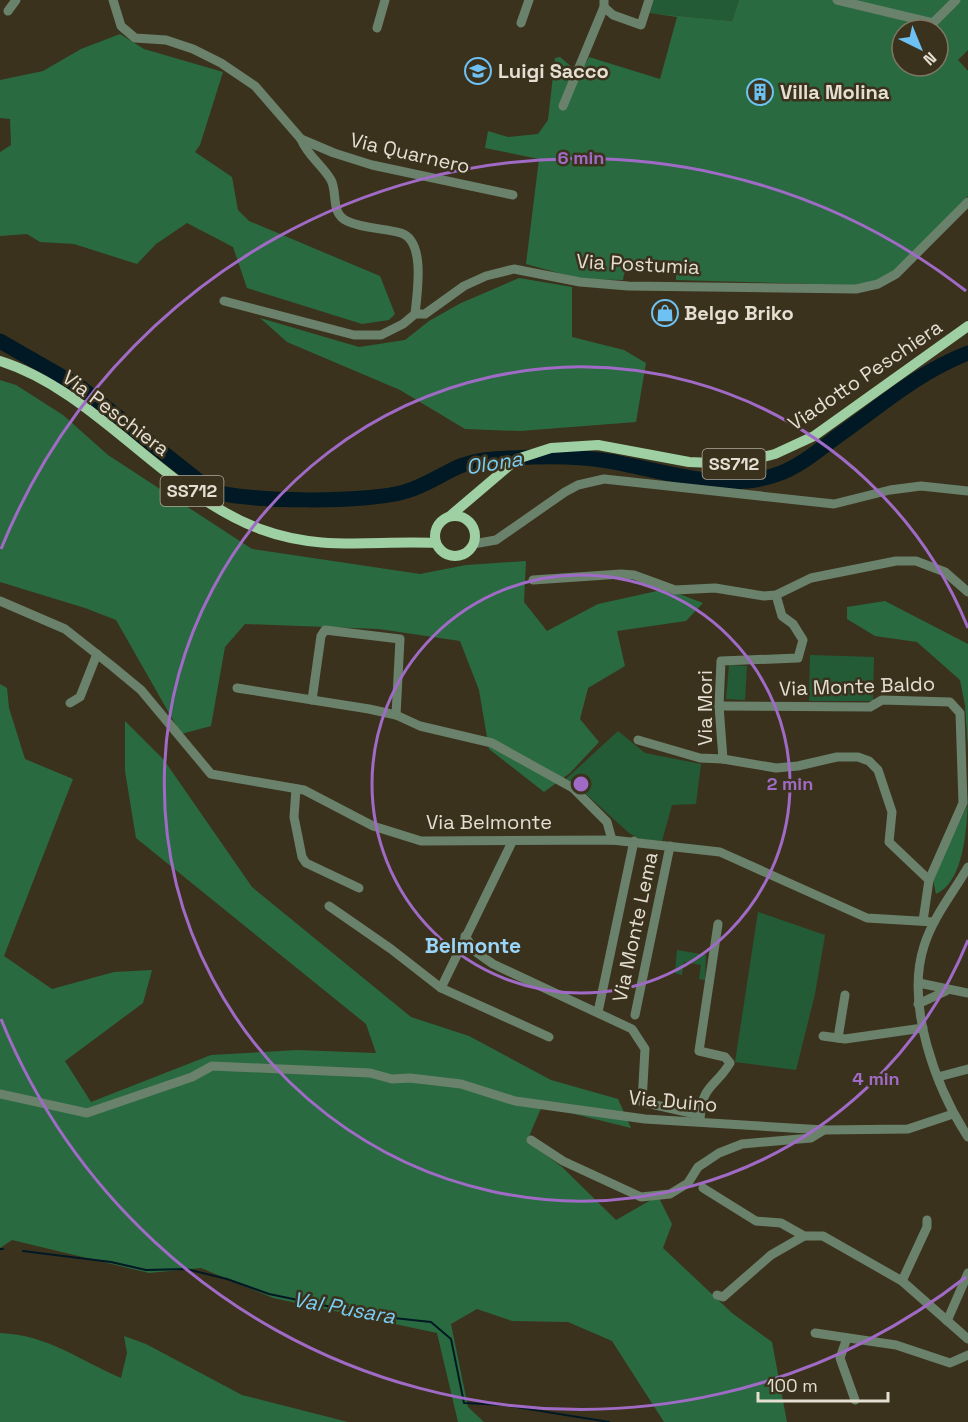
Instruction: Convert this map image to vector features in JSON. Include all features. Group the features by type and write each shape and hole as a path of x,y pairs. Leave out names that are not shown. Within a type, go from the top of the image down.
{"main road":[{"name":"Viadotto Peschiera","path":"476,494 517,459 551,448 598,445 636,450 689,462 735,464 775,454 814,436 968,326"},
{"name":"Via Peschiera","path":"0,361 61,391 190,490 258,528 326,544 436,543 443,552 454,556 466,553 474,540"},
{"name":"SS712","path":"414,542 436,528 476,494"},
{"path":"474,540 471,524 476,494"},
{"path":"450,516 462,517 471,524"},
{"path":"436,528 436,543"}],"street":[{"path":"8,11 16,0"},
{"name":"Via Quarnero","path":"113,0 121,26 135,38 166,40 193,49 221,63 255,87 301,139 305,149 331,180 338,214 346,220 403,234 411,239 415,245 417,263 415,314"},
{"path":"377,28 385,0"},
{"path":"520,23 529,0"},
{"path":"563,106 604,4 613,15 640,25 649,0"},
{"path":"837,0 933,23 956,0"},
{"name":"Via Quarnero","path":"301,139 372,165 513,195"},
{"name":"Via Postumia","path":"224,302 354,335 381,335 403,324 415,314 425,314 464,286 486,276 514,269 580,282 628,286 856,289 878,284 896,274 968,202"},
{"name":"Via Peschiera","path":"474,540 496,540 578,485 604,479 834,504 890,490 921,486 968,491"},
{"path":"533,580 621,574 634,575 675,590 715,588 764,596 776,595 811,578 915,561 945,572 968,592"},
{"name":"Via Mori","path":"723,759 719,706 721,661 798,658 803,640 793,624 782,616 776,595"},
{"name":"Via Belmonte","path":"0,601 65,629 141,690 211,774 296,789 400,836 444,843 612,840 720,852 867,918 934,922"},
{"path":"312,700 321,636 325,630 400,639 396,715"},
{"path":"70,703 80,697 97,654"},
{"path":"237,688 396,715 420,726 492,743 573,788 607,822 612,840"},
{"name":"Via Monte Baldo","path":"719,706 870,707 882,700 950,702 960,712 963,803 929,880 923,921"},
{"path":"638,740 700,758 723,759 776,768 798,766 837,757 858,757 869,760 878,770 892,812 889,842 929,880"},
{"path":"296,789 294,817 302,857 306,863 358,888"},
{"path":"597,1012 634,841"},
{"path":"441,988 512,842"},
{"name":"Via Monte Lema","path":"635,1015 670,846"},
{"path":"968,867 965,878 934,922 923,948 918,1004 922,1028 938,1077 953,1114 968,1137"},
{"path":"329,906 392,949 441,988 549,1037"},
{"path":"465,936 476,952 493,964 632,1029 645,1049 642,1102 700,1119 702,1099 730,1063 725,1057 699,1051 718,924"},
{"path":"919,983 968,993"},
{"path":"918,1004 941,992 951,991"},
{"path":"838,1038 845,995"},
{"path":"823,1036 838,1038 922,1028"},
{"name":"Via Duino","path":"0,1094 87,1113 192,1077 200,1070 212,1066 331,1069 370,1073 392,1079 410,1078 460,1084 515,1101 645,1119 700,1119 846,1130 920,1127 953,1114"},
{"path":"938,1077 968,1069"},
{"path":"880,1135 902,1134 920,1127"},
{"path":"531,1140 562,1161 641,1197 670,1194 688,1183 698,1167 719,1153 742,1144 811,1138 824,1130"},
{"path":"838,1136 846,1130"},
{"path":"703,1188 756,1221 781,1223 804,1236 823,1236 902,1281 968,1340"},
{"path":"902,1281 927,1227 927,1220"},
{"path":"717,1295 723,1297 771,1255 804,1236"},
{"path":"947,1321 968,1273"},
{"path":"815,1334 896,1345 950,1363 968,1355"},
{"path":"847,1338 840,1358 855,1400"}],"green space":[{"path":"653,0 739,0 732,21 649,13"},
{"path":"739,0 968,0 968,50 958,60 968,71 968,196 894,272 877,280 854,285 676,280 676,263 651,260 630,265 623,280 580,279 526,264 539,159 485,148 488,131 508,137 538,134 548,120 555,58 560,57 580,74 589,57 660,79 677,17 649,13 732,21"},
{"path":"120,34 144,49 223,72 200,145 195,152 232,177 238,210 249,221 380,276 395,314 389,320 362,324 247,288 233,247 187,223 156,244 137,264 74,244 40,242 27,234 0,236 0,152 11,145 10,119 0,118 0,80 43,71 81,49"},
{"path":"519,278 572,287 572,337 624,350 646,363 636,422 520,431 465,429 400,390 287,342 260,318 359,347 405,340 429,321 461,303"},
{"path":"0,380 16,385 63,415 108,455 252,549 420,574 466,565 526,561 524,602 547,631 598,604 666,589 703,603 686,621 617,631 625,666 588,688 580,719 599,742 570,773 544,792 489,749 479,690 460,641 379,629 245,624 225,647 211,726 181,734 116,620 0,582"},
{"path":"885,601 968,644 968,749 965,705 960,680 917,642 875,636 847,619 847,607"},
{"path":"810,655 874,657 873,701 809,701"},
{"path":"729,665 747,666 745,700 726,699"},
{"path":"0,684 7,688 9,708 25,759 73,779 4,956 52,989 114,972 152,970 143,1003 65,1061 91,1102 211,1055 297,1050 376,1053 366,1024 136,838 125,771 125,721 164,760 252,887 411,1017 469,1036 551,1080 618,1099 631,1128 542,1106 527,1141 562,1167 616,1220 658,1196 672,1224 663,1248 732,1313 772,1342 787,1422 664,1422 612,1341 568,1322 512,1321 477,1309 451,1324 468,1407 484,1422 458,1422 437,1333 273,1298 201,1268 149,1273 12,1240 0,1248"},
{"path":"618,731 645,753 701,764 696,804 672,805 662,841 640,839 629,833 575,784 566,779"},
{"path":"968,805 960,860 947,886 936,894 933,879"},
{"path":"758,912 825,935 815,994 796,1070 735,1062"},
{"path":"677,950 706,955 705,980 699,979 701,965 684,962 682,975 675,973"},
{"path":"0,1333 33,1338 48,1343 121,1378 127,1353 124,1336 146,1344 242,1395 348,1422 0,1422"}],"waterway":[{"name":"Olona","path":"0,341 80,387 210,490 250,497 308,500 390,495 414,489 466,464 507,458 585,458 715,481 758,480 778,474 800,463 899,391 949,361 968,353"},
{"name":"Val Pusara","path":"23,1251 111,1262 146,1270 186,1269 227,1279 269,1294 375,1316 431,1322 451,1339 464,1403 503,1405 609,1422"}],"place":[{"name":"Luigi Sacco","path":"478,71"},
{"name":"Villa Molina","path":"760,92"},
{"name":"Belgo Briko","path":"665,313"}],"district":[{"name":"Belmonte","path":"473,946"}]}
